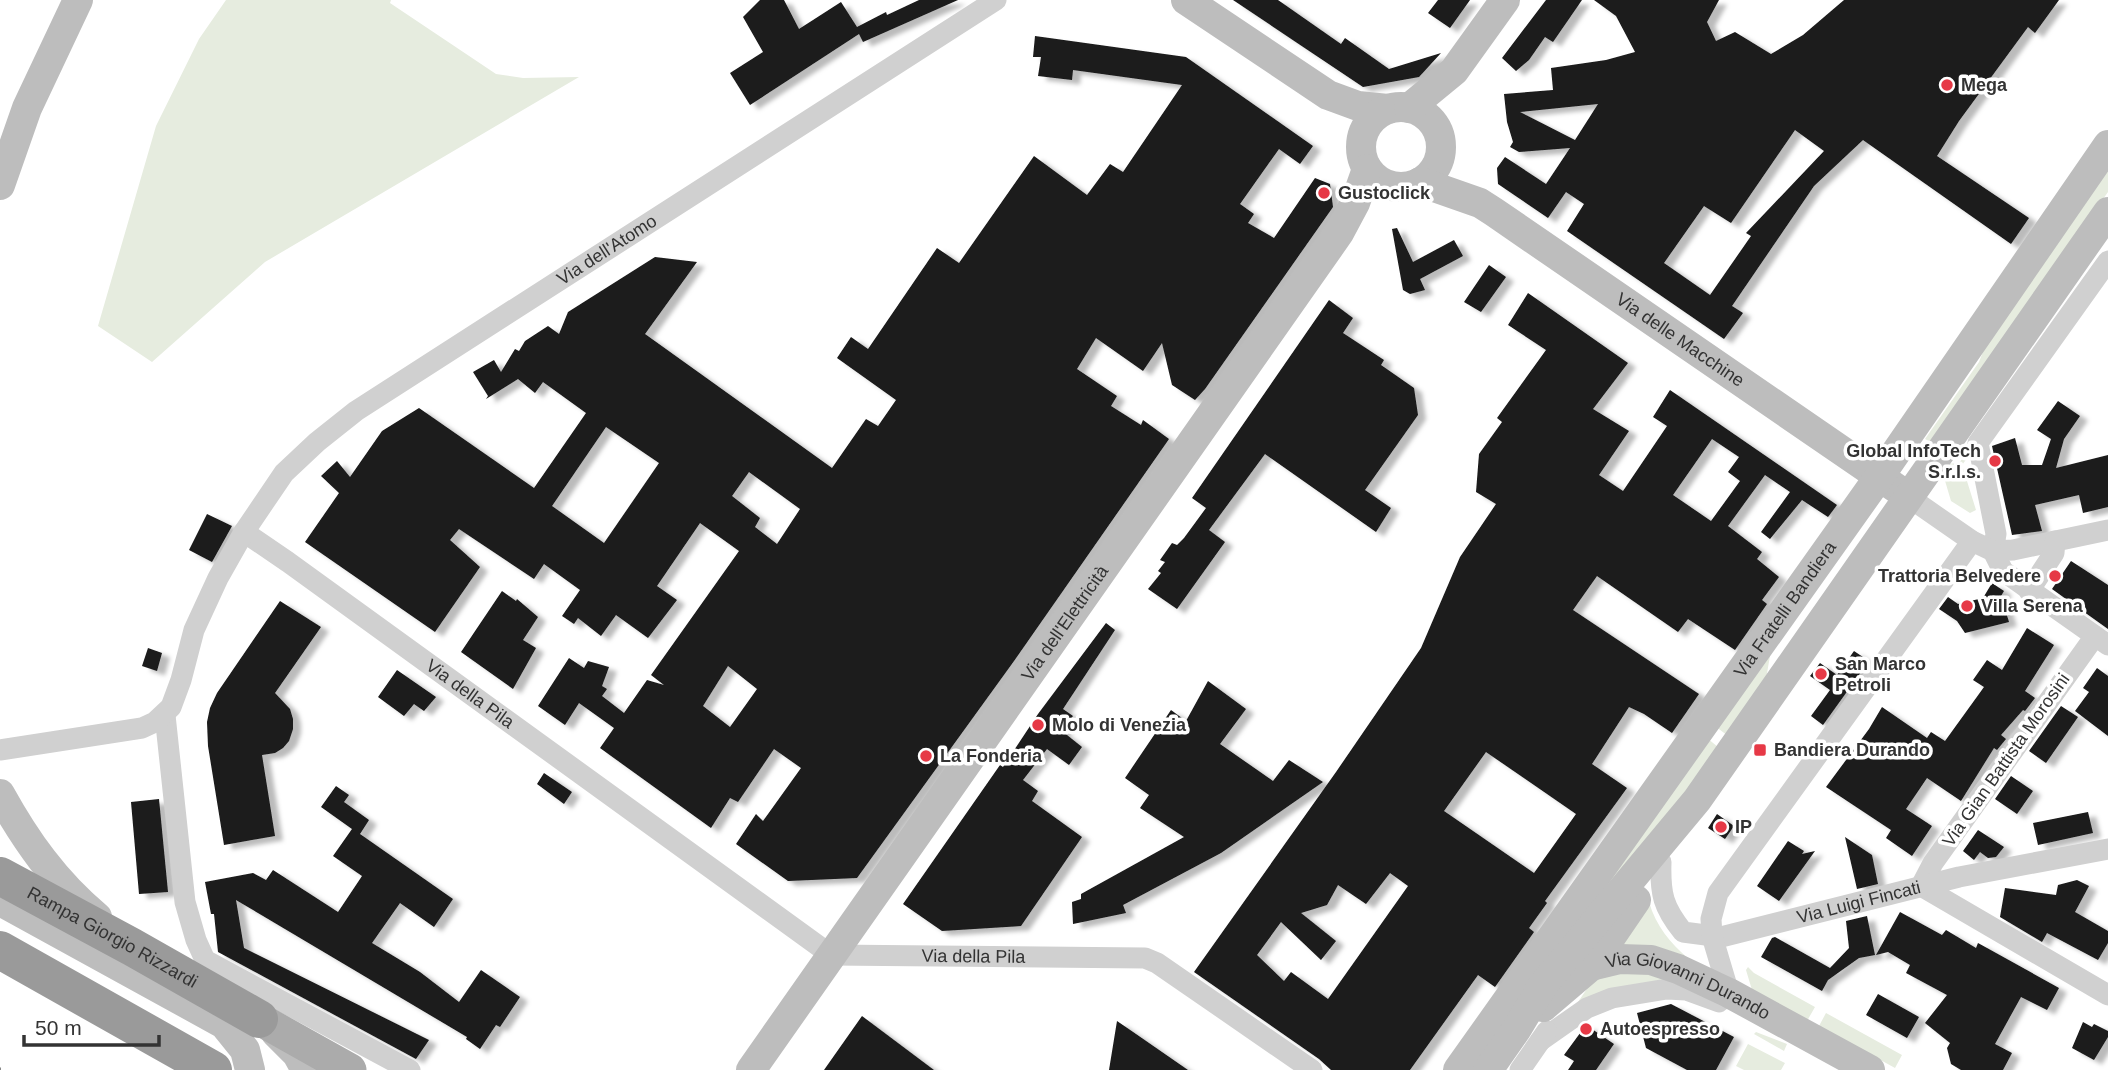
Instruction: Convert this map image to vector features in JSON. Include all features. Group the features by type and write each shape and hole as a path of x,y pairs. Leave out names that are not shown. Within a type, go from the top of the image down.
{"highway":[{"name":"Rampa Giorgio Rizzardi","path":"0,876 259,1019"},
{"path":"0,950 213,1070"}],"main road":[{"name":"Rampa Giorgio Rizzardi","path":"259,1019 350,1070"}],"street":[{"path":"0,185 27,108 78,0"},
{"name":"Via dell'Atomo","path":"244,532 284,473 356,411 996,0"},
{"path":"1186,0 1328,95 1358,106 1399,108 1425,114 1439,144"},
{"path":"1364,156 1368,123 1377,114 1399,108 1454,71 1505,0"},
{"path":"1328,95 1378,181 1403,188 1420,183 1435,169 1454,71"},
{"name":"Via delle Macchine","path":"1439,144 1480,203"},
{"name":"Via Fratelli Bandiera","path":"1458,1070 1879,477 2108,145"},
{"name":"Via dell'Elettricità","path":"751,1070 1339,233 1356,200 1364,156"},
{"name":"Via delle Macchine","path":"1420,183 1480,203 1910,498"},
{"path":"1488,1070 1528,1036 1591,966 1661,862 1698,800 2108,212"},
{"path":"2101,640 2003,571 1993,551 1996,534 1978,443 2108,261"},
{"path":"1910,498 1972,541 1993,551 2108,530"},
{"path":"0,750 142,729 165,715 176,696 194,630 203,608 244,532"},
{"name":"Via della Pila","path":"244,532 831,955 1145,958 1312,1070"},
{"path":"1729,993 1712,936 1711,919 1718,893 1972,541"},
{"path":"2029,590 2054,553 2055,541"},
{"name":"Via Gian Battista Morosini","path":"1921,886 1933,863 2101,640"},
{"path":"165,715 185,902 205,960 410,1070"},
{"path":"0,794 19,829 53,875 74,898 132,947"},
{"path":"1520,1070 1543,985 1698,800"},
{"path":"0,812 0,831"},
{"name":"Via Luigi Fincati","path":"1661,862 1660,886 1668,914 1683,932 1712,936 1729,935 1921,886 2108,849"},
{"path":"1921,886 2108,995"},
{"path":"0,901 225,1024 245,1049 250,1070"},
{"name":"Via Giovanni Durando","path":"1591,966 1620,959 1651,960 1678,969 1783,1021 1859,1067"},
{"name":"Via Giovanni Durando","path":"1528,1036 1612,998 1667,989 1686,990 1783,1021"},
{"name":"Rampa Giorgio Rizzardi","path":"259,1019 283,1039 306,1070"}],"shaded area":[{"path":"226,0 391,0 390,3 496,74 523,78 579,77 265,262 152,362 98,326 156,126 199,39"},
{"path":"2108,167 2108,192 1932,443 1925,439 1979,362 1990,334"},
{"path":"1968,451 1968,457 1962,465 1976,510 1970,513 1951,501 1943,474 1948,464 1959,463"},
{"path":"1771,650 1765,685 1728,736 1715,726"},
{"path":"1707,738 1718,747 1645,851 1534,985"},
{"path":"1649,902 1664,934 1689,959 1615,949"},
{"path":"1748,967 1815,1007 1807,1021 1752,990 1746,970"},
{"path":"1629,968 1698,985 1578,1002 1595,977"},
{"path":"1826,1013 1902,1055 1895,1068 1819,1026"},
{"path":"1756,1032 1787,1044 1784,1051 1754,1034"},
{"path":"1748,1044 1785,1063 1781,1070 1744,1070 1736,1066"}],"building":[{"path":"760,0 784,0 799,29 841,2 857,27 886,12 887,15 919,0 958,0 863,42 859,34 750,105 730,73 763,52 743,17"},
{"path":"1233,0 1278,0 1341,44 1345,38 1389,69 1441,53 1419,77 1363,87"},
{"path":"1438,0 1470,0 1450,28 1428,13"},
{"path":"1546,0 1582,0 1553,42 1545,37 1529,60 1516,71 1502,58"},
{"path":"1594,0 1719,0 1707,22 1716,41 1735,32 1771,54 1803,35 1844,0 2059,0 2035,33 2028,27 1959,121 1937,156 2029,218 2011,244 1863,140 1814,186 1732,306 1743,313 1724,339 1567,231 1584,204 1566,192 1548,218 1498,184 1497,168 1505,157 1546,184 1570,148 1519,152 1510,147 1513,142 1507,122 1504,94 1553,90 1551,68 1606,60 1635,52 1616,16","holes":["1598,104 1575,140 1520,112","1795,130 1824,151 1746,233 1751,236 1710,295 1664,263 1704,206 1731,223"]},
{"path":"1035,36 1186,57 1313,146 1300,164 1279,149 1240,204 1254,214 1248,223 1274,238 1315,178 1330,184 1333,207 1195,400 1172,385 1162,343 1143,371 1096,338 1077,369 1117,396 1111,406 1141,425 1143,420 1169,439 1014,661 857,878 788,881 736,844 756,814 763,821 801,768 774,749 738,802 730,798 711,828 600,748 614,728 579,703 565,725 538,706 569,658 584,668 588,661 609,667 602,686 607,689 602,696 624,713 647,680 664,685 651,675 739,551 700,523 657,586 677,600 648,638 616,615 601,636 578,618 574,624 562,616 580,590 544,564 534,579 459,529 450,540 480,567 435,632 305,542 339,493 321,476 337,461 350,477 382,431 419,408 534,488 586,413 543,382 535,393 518,379 486,399 488,396 473,372 494,360 501,372 515,349 519,351 525,341 548,326 559,334 568,312 655,257 697,262 645,334 832,468 866,419 878,426 896,400 837,358 851,337 868,349 937,248 959,263 1034,156 1087,195 1110,164 1123,172 1182,85 1073,70 1072,80 1038,76 1041,57 1033,57","holes":["606,427 659,463 604,543 552,506","749,472 800,509 777,544 755,527 760,518 732,496","728,666 757,689 730,727 703,706"]},
{"path":"1397,228 1413,262 1454,240 1463,256 1420,279 1425,290 1410,294 1403,290 1392,229"},
{"path":"1489,265 1506,277 1481,312 1464,302"},
{"path":"1528,293 1628,363 1593,409 1629,431 1599,475 1623,491 1667,426 1653,417 1670,390 1837,505 1828,517 1802,500 1770,539 1761,532 1790,492 1765,475 1728,526 1762,552 1757,559 1779,577 1762,600 1767,604 1735,650 1688,619 1678,632 1597,576 1573,610 1699,694 1672,733 1629,707 1592,764 1627,788 1545,901 1547,903 1529,928 1534,932 1495,987 1478,975 1410,1070 1331,1070 1194,972 1421,648 1460,557 1496,504 1476,492 1479,454 1502,422 1497,418 1546,350 1508,325","holes":["1712,439 1739,457 1728,472 1740,481 1711,521 1673,495","1486,752 1576,814 1534,873 1444,811","1390,873 1408,886 1328,999 1291,972 1284,981 1257,955 1281,922 1321,960 1336,941 1301,913 1327,905 1338,885 1366,904"]},
{"path":"1329,300 1353,318 1343,333 1384,360 1381,365 1414,388 1418,415 1365,490 1391,508 1376,532 1265,454 1209,530 1225,542 1177,609 1148,589 1161,573 1158,571 1165,562 1160,560 1172,543 1177,545 1184,538 1206,508 1192,498"},
{"path":"2058,401 2080,416 2064,439 2056,468 2108,455 2108,507 2083,513 2079,495 2035,505 2042,531 2012,535 1992,446 2015,438 2022,465 2042,465 2051,439 2037,430"},
{"path":"207,514 232,526 212,562 189,550"},
{"path":"2071,561 2108,585 2108,629 2052,589"},
{"name":"Villa Serena","path":"1992,583 2004,591 2001,596 2009,622 1965,633 1957,621 1939,609 1948,597 1958,604 1983,598"},
{"path":"502,591 516,601 517,599 538,617 523,640 536,648 513,689 461,652"},
{"path":"280,601 321,627 275,693 290,709 293,729 283,748 275,753 262,755 275,836 224,845 208,746 207,722 210,708 217,693"},
{"path":"1106,623 1115,630 1063,709 1073,716 1062,731 1082,747 1069,765 1047,749 1023,780 1038,791 1032,801 1082,837 1021,926 942,931 903,904 1000,765 1003,767 1038,714"},
{"path":"2027,628 2054,645 2025,691 2035,698 2001,735 2006,739 1997,750 1994,748 1961,801 1927,778 1906,809 1932,826 1912,856 1886,838 1891,830 1826,787 1882,707 1927,738 1931,732 1945,741 1984,687 1973,680 1987,660 2002,670"},
{"path":"148,648 162,653 157,671 142,666"},
{"path":"1854,651 1869,661 1823,725 1811,716 1830,690 1810,676 1820,663 1837,675"},
{"path":"2097,668 2108,676 2108,736 2075,711 2089,692 2083,688"},
{"path":"397,670 436,697 424,711 414,704 404,716 378,697"},
{"path":"1208,681 1246,709 1220,744 1273,781 1289,760 1323,782 1221,853 1123,905 1126,913 1073,924 1072,902 1081,899 1081,894 1184,837 1140,808 1149,795 1125,778 1171,710 1186,721"},
{"path":"2061,706 2078,717 2046,763 2029,751"},
{"path":"544,773 572,792 564,804 537,784"},
{"path":"2011,776 2033,791 2017,814 1995,799"},
{"path":"336,786 349,795 344,802 369,820 360,834 453,899 434,927 400,903 372,943 420,972 459,1002 481,970 520,997 500,1027 496,1025 480,1049 466,1039 467,1037 236,900 244,948 429,1040 416,1059 218,952 214,914 211,914 205,882 253,873 266,880 273,870 338,912 362,876 333,856 352,829 321,807"},
{"path":"159,799 168,892 139,894 131,802"},
{"path":"2088,812 2093,833 2038,845 2033,823"},
{"path":"1717,814 1734,826 1725,839 1708,828"},
{"path":"1978,830 2004,847 1996,857 1988,858 1980,852 1974,860 1963,851"},
{"path":"1845,837 1872,855 1878,884 1857,889"},
{"path":"1788,841 1804,851 1802,854 1815,851 1779,901 1757,886"},
{"path":"2077,880 2089,886 2075,912 2108,931 2108,943 2098,960 2047,933 2042,942 2000,917 2005,888 2056,895 2058,885"},
{"path":"1900,912 1942,935 1946,930 1976,948 1978,943 2059,988 2047,1010 2021,997 1995,1044 2012,1053 2003,1070 1961,1070 1951,1064 1947,1048 1950,1043 1925,1023 1947,995 1906,973 1910,965 1888,952 1876,955"},
{"path":"1867,916 1875,955 1859,958 1828,980 1822,991 1761,957 1775,937 1830,968 1849,948 1846,921"},
{"path":"1878,994 1919,1017 1907,1038 1866,1015"},
{"path":"1671,1004 1734,1037 1716,1070 1687,1070 1646,1048 1637,1013"},
{"path":"862,1016 934,1070 824,1070"},
{"path":"1117,1021 1136,1034 1188,1070 1109,1070"},
{"path":"2083,1022 2108,1031 2108,1037 2094,1060 2072,1048"},
{"path":"1586,1025 1614,1044 1596,1070 1568,1070 1574,1061 1564,1055"}],"place":[{"name":"Mega","path":"1947,85"},
{"name":"Gustoclick","path":"1324,193"},
{"name":"Global InfoTech S.r.l.s.","path":"1995,461"},
{"name":"Trattoria Belvedere","path":"2055,576"},
{"name":"Villa Serena","path":"1967,606"},
{"name":"San Marco Petroli","path":"1821,674"},
{"name":"Molo di Venezia","path":"1038,725"},
{"name":"Bandiera Durando","path":"1760,750"},
{"name":"La Fonderia","path":"926,756"},
{"name":"IP","path":"1721,827"},
{"name":"Autoespresso","path":"1586,1029"}]}
